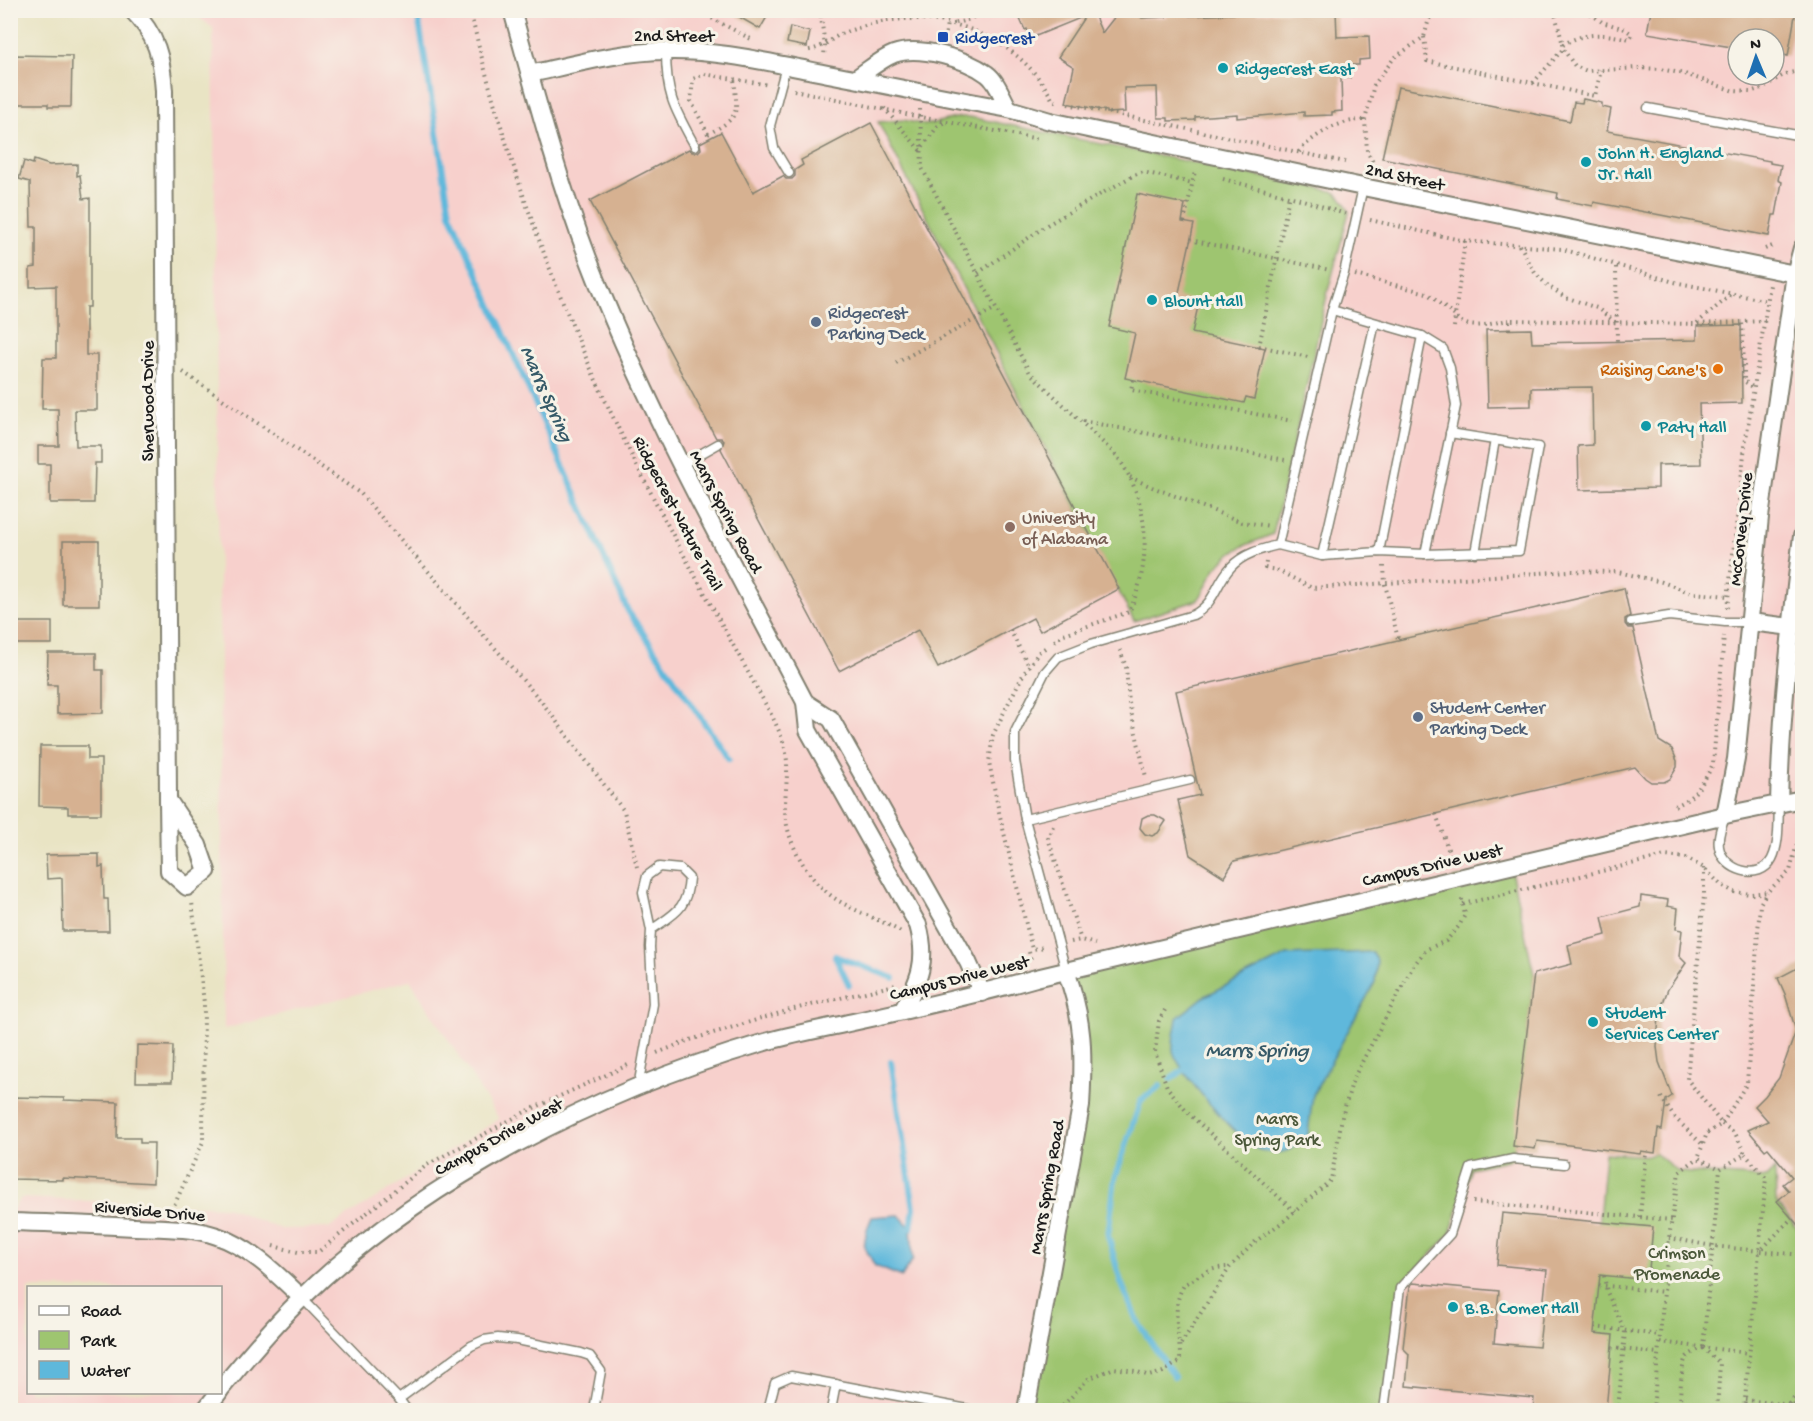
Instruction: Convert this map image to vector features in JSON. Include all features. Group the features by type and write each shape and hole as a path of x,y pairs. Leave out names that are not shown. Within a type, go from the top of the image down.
{"street":[{"name":"Sherwood Drive","path":"132,10 154,37 163,64 169,871 187,887"},
{"name":"Marrs Spring Road","path":"512,10 543,122 588,257 626,350 681,465 806,702 808,730 918,925 923,960 917,985 902,1011"},
{"name":"2nd Street","path":"530,75 622,54 666,51 736,55 1009,109 1050,121 1799,278"},
{"path":"855,79 894,54 916,51 943,55 968,63 989,75 1009,109"},
{"name":"McCorvey Drive","path":"1725,815 1736,759 1760,517 1803,248"},
{"path":"1779,803 1780,754 1791,627 1803,536"},
{"path":"1750,622 1791,627"},
{"path":"806,702 831,719 968,962 982,993"},
{"name":"Campus Drive West","path":"222,1389 261,1340 302,1298 376,1234 452,1182 536,1135 594,1106 701,1062 764,1042 982,993 1066,971 1725,815 1803,799"},
{"path":"168,800 198,845 207,871 187,887"},
{"name":"Marrs Spring Road","path":"1026,1410 1081,1106 1082,1030 1076,998 1066,971"},
{"name":"Riverside Drive","path":"10,1222 165,1228 217,1236 245,1250 273,1271 302,1298"},
{"name":"Campus Drive West","path":"205,1410 218,1394"}],"lane":[{"path":"666,51 666,79 670,96 695,146"},
{"path":"786,66 770,126 770,137 789,173"},
{"path":"1648,108 1803,136"},
{"path":"1278,545 1320,359 1344,273 1363,187"},
{"path":"1332,310 1422,336 1443,349 1450,368 1456,406 1425,554"},
{"path":"1322,556 1376,323"},
{"path":"1379,552 1422,336"},
{"path":"1066,971 1025,819 1015,760 1015,732 1045,672 1058,657 1091,644 1193,615 1203,610 1211,602 1230,568 1248,555 1268,547 1278,545 1322,556 1379,552 1425,554 1519,551 1538,447 1449,433"},
{"path":"1474,553 1495,440"},
{"path":"681,465 718,444"},
{"path":"1631,622 1669,616 1725,622 1750,622"},
{"path":"1025,819 1190,780"},
{"path":"1725,815 1719,846 1722,856 1735,868 1756,872 1766,868 1775,851 1779,803"},
{"path":"638,1087 653,1004 651,930 643,892 647,876 659,867 680,869 688,879 687,896 678,911 651,930"},
{"path":"1384,1410 1400,1288 1450,1234 1471,1168 1513,1159 1564,1164"},
{"path":"302,1298 407,1410"},
{"path":"399,1399 471,1346 484,1340 498,1338 590,1356 601,1371 594,1410"},
{"path":"768,1410 775,1383 791,1376 973,1410"},
{"path":"831,1410 836,1384"}],"path":[{"name":"Ridgecrest Nature Trail","path":"470,10 500,123 532,221 576,335 641,472 781,736 786,750 787,765 785,818 796,850 812,877 824,890 838,901 900,931 905,936"},
{"path":"696,10 749,38 759,40"},
{"path":"820,10 825,46"},
{"path":"895,10 903,14 904,19"},
{"path":"928,10 932,15 947,22 977,31 1020,57 1045,84 1053,101 1333,159 1356,166"},
{"path":"800,48 810,50 825,46 838,35 866,26 904,19 966,21 976,16 981,10"},
{"path":"1437,10 1429,19 1424,37 1426,61 1595,96 1601,70"},
{"path":"1554,10 1563,47 1575,66 1587,71 1660,69 1685,74 1734,91 1749,92 1762,88 1785,74 1798,71 1803,73"},
{"path":"1533,83 1570,41 1589,34 1630,39 1632,34 1625,29 1602,22 1586,10"},
{"path":"1367,170 1378,173 1366,151 1365,120 1374,85 1394,58 1424,37"},
{"path":"734,78 736,112 731,120 708,136 691,101 693,79 704,74 734,78 920,117 1046,140"},
{"path":"921,93 920,150 922,168 926,178 1030,372 1116,455 1130,476 1138,499 1144,524 1145,561 1141,585 1129,612 1120,647 1126,667 1129,703 1149,790"},
{"path":"883,108 920,150"},
{"path":"1298,152 1307,142 1339,125 1354,119 1365,120"},
{"path":"920,150 938,126 947,122"},
{"path":"1184,222 1193,171 1205,174"},
{"path":"978,273 1047,225 1134,175 1143,172 1192,183"},
{"path":"1216,177 1289,196 1357,218 1465,241 1562,249 1616,267 1674,282 1768,301 1745,445 1725,622 1713,764 1703,783 1690,798 1672,807"},
{"path":"1289,196 1259,347 1320,359"},
{"path":"1190,240 1277,257 1427,293 1468,326 1509,320 1696,324 1765,321"},
{"path":"1454,327 1465,241"},
{"path":"1520,245 1535,273 1548,286 1565,297 1597,308 1616,322"},
{"path":"1758,252 1775,245"},
{"path":"1616,267 1617,341"},
{"path":"1696,324 1732,295"},
{"path":"896,363 996,308"},
{"path":"1509,320 1509,329"},
{"path":"1742,322 1744,381 1754,388"},
{"path":"166,358 361,494 541,700 624,811 643,892"},
{"path":"1132,380 1131,390 1296,422"},
{"path":"1082,421 1290,460"},
{"path":"1130,476 1152,487 1242,522 1272,527"},
{"path":"1268,547 1265,568 1277,570 1312,588 1569,571 1618,572 1662,582 1692,593 1728,596"},
{"path":"1385,584 1398,639"},
{"path":"1081,940 1032,949 989,762 993,735 1029,666 1039,652 1064,634 1129,612"},
{"path":"1010,630 1029,666"},
{"path":"1181,1344 1230,1267 1256,1241 1295,1212 1331,1180 1342,1117 1353,1079 1413,966 1427,950 1446,941 1466,915 1452,860 1436,814"},
{"path":"1055,824 1048,838 1081,940 1095,944"},
{"path":"1653,1410 1669,1238 1678,1172 1698,1158 1707,1132 1722,1124 1747,1083 1760,904 1767,891 1790,871 1797,844 1803,837"},
{"path":"1463,904 1665,856 1686,858 1704,868 1720,884 1734,892 1751,894 1767,891"},
{"path":"1452,860 1463,857"},
{"path":"1704,868 1704,896 1687,1079 1722,1124 1735,1133 1745,1154 1766,1178 1744,1410"},
{"path":"165,1228 204,1142 204,1003 192,897 187,887"},
{"path":"1165,1010 1159,1021 1155,1052 1167,1087 1187,1112 1295,1212"},
{"path":"1661,1097 1674,1117 1703,1145"},
{"path":"1641,1217 1646,1152"},
{"path":"1720,1169 1745,1154"},
{"path":"1698,1158 1720,1169"},
{"path":"1703,1347 1720,1169"},
{"path":"1460,1201 1672,1220"},
{"path":"1760,1251 1792,1218"},
{"path":"1669,1238 1713,1246 1803,1255"},
{"path":"1059,1410 1088,1378 1114,1368 1149,1376 1163,1372 1180,1361 1181,1344 1177,1327 1177,1308 1184,1286 1204,1272 1230,1267"},
{"path":"1604,1276 1605,1286 1625,1331 1618,1410"},
{"path":"1599,1285 1664,1292"},
{"path":"1595,1327 1660,1335"},
{"path":"1660,1342 1749,1353"},
{"path":"1681,1410 1683,1362 1703,1347"},
{"path":"1703,1347 1720,1363 1717,1410"},
{"path":"1612,1348 1658,1353"},
{"path":"1789,1405 1803,1388"},
{"path":"1745,1400 1803,1406"}],"shaded area":[{"name":"University of Alabama","path":"190,11 1802,11 1802,1410 11,1410 11,1211 21,1198 226,1207 281,1229 329,1228 499,1119 410,980 224,1029 213,28"}],"green space":[{"path":"970,117 1332,191 1341,197 1346,205 1349,212 1328,291 1273,534 1243,546 1223,560 1214,571 1198,600 1134,621 878,122 904,120 925,125"},
{"name":"Marrs Spring Park","path":"1510,866 1534,974 1513,1159 1471,1168 1450,1234 1400,1288 1384,1410 1026,1410 1081,1105 1066,971"},
{"name":"Crimson Promenade","path":"1605,1153 1647,1156 1655,1153 1679,1172 1766,1178 1775,1169 1776,1202 1802,1234 1802,1410 1582,1410"}],"water":[{"name":"Marrs Spring","path":"1372,952 1377,960 1375,982 1313,1095 1307,1140 1290,1150 1280,1152 1268,1152 1251,1145 1210,1105 1176,1059 1173,1046 1177,1018 1205,996 1287,955"},
{"path":"899,1215 911,1228 913,1259 902,1277 875,1266 864,1246 872,1217"}],"building":[{"path":"727,10 771,10 760,29"},
{"name":"Ridgecrest East","path":"1016,10 1097,10 1093,12 1102,33 1120,10 1130,10 1142,18 1166,17 1166,14 1189,12 1189,16 1234,14 1234,10 1257,10 1257,13 1336,10 1337,37 1369,36 1370,59 1359,60 1359,65 1350,65 1350,78 1341,78 1342,111 1332,112 1332,115 1304,116 1304,112 1237,118 1237,114 1168,121 1168,118 1158,118 1157,87 1124,88 1125,112 1107,113 1107,111 1066,103 1074,67 1058,57 1085,16 1031,38"},
{"path":"1651,10 1796,10 1788,56 1786,56 1786,27 1726,27 1726,46 1647,33"},
{"path":"790,27 810,32 807,47 787,43"},
{"path":"10,55 72,56 71,107 48,107 48,104 10,104"},
{"name":"John H. England Jr. Hall","path":"1398,87 1570,121 1574,102 1582,103 1583,99 1602,103 1602,107 1611,109 1607,131 1770,161 1770,163 1781,165 1778,180 1782,182 1776,215 1773,215 1769,236 1594,202 1593,206 1557,199 1558,193 1382,158"},
{"name":"Ridgecrest Parking Deck","path":"871,123 1119,589 1040,631 1033,618 938,668 918,630 839,671 721,449 724,441 716,438 590,201 689,149 692,152 698,152 701,149 700,143 721,132 753,192 783,176 786,179 792,179 795,176 795,170 803,165 801,160"},
{"path":"34,160 49,165 77,164 77,176 80,175 83,199 90,198 90,307 86,307 86,355 97,355 97,410 75,410 76,446 101,446 101,463 95,463 94,503 50,503 50,464 38,464 38,446 59,446 58,409 42,409 43,358 56,358 56,286 30,287 30,268 36,267 36,227 31,227 30,182 19,179 24,161 33,164"},
{"name":"Blount Hall","path":"1137,194 1185,204 1182,222 1194,224 1178,297 1199,302 1192,333 1265,348 1254,399 1246,397 1244,403 1125,378 1135,333 1109,327"},
{"name":"Paty Hall","path":"1741,325 1742,403 1699,404 1701,464 1658,465 1658,488 1579,490 1578,446 1593,445 1592,387 1531,388 1531,406 1488,407 1486,330 1531,329 1532,343 1697,340 1697,326"},
{"path":"63,541 99,541 99,605 63,605"},
{"name":"Student Center Parking Deck","path":"1624,588 1630,616 1625,619 1625,624 1628,628 1633,628 1659,741 1672,749 1677,761 1677,767 1670,779 1664,782 1651,782 1635,767 1234,861 1224,877 1190,855 1178,800 1200,795 1176,691"},
{"path":"10,622 52,622 52,644 10,644"},
{"path":"48,653 96,653 96,670 103,670 103,713 57,714 57,685 47,685"},
{"path":"40,746 88,746 88,759 101,759 101,814 68,814 68,807 39,806"},
{"path":"1155,815 1166,821 1158,833 1152,836 1145,834 1140,828 1142,818"},
{"path":"99,854 99,867 103,866 104,899 108,899 109,931 63,931 62,878 47,879 46,855"},
{"name":"Student Services Center","path":"1641,896 1668,900 1667,906 1678,908 1676,929 1682,930 1679,956 1686,963 1668,989 1659,1014 1657,1047 1659,1062 1672,1096 1666,1100 1662,1130 1658,1129 1655,1153 1641,1151 1640,1154 1537,1141 1535,1149 1513,1146 1534,974 1572,964 1568,945 1606,935 1602,917 1640,907"},
{"path":"1803,965 1803,1231 1777,1201 1789,1191 1783,1184 1792,1177 1768,1148 1765,1150 1748,1130 1768,1121 1755,1106 1779,1078 1796,1031 1778,978"},
{"path":"137,1045 173,1046 172,1082 136,1082"},
{"path":"10,1097 118,1102 117,1138 140,1138 140,1143 154,1143 153,1183 63,1178 63,1180 10,1179"},
{"name":"B.B. Comer Hall","path":"1502,1213 1653,1227 1648,1280 1600,1275 1594,1333 1613,1335 1606,1410 1533,1410 1534,1398 1406,1386 1409,1354 1403,1348 1410,1286 1413,1283 1499,1291 1494,1343 1539,1347 1547,1270 1497,1265"}],"waterway":[{"name":"Marrs Spring","path":"417,10 450,213 628,611 729,759"},
{"path":"835,956 894,978"},
{"path":"835,956 849,985"},
{"path":"891,1062 914,1208 911,1228"},
{"name":"Marrs Spring","path":"1171,1079 1182,1071"},
{"path":"1160,1086 1141,1100 1115,1178 1108,1236 1121,1282 1137,1321 1174,1377"}],"place":[{"name":"Ridgecrest","path":"943,37"},
{"name":"Ridgecrest East","path":"1223,68"},
{"name":"John H. England Jr. Hall","path":"1586,162"},
{"name":"Blount Hall","path":"1152,300"},
{"name":"Ridgecrest Parking Deck","path":"816,322"},
{"name":"Raising Cane's","path":"1718,369"},
{"name":"Paty Hall","path":"1646,426"},
{"name":"University of Alabama","path":"1010,527"},
{"name":"Student Center Parking Deck","path":"1418,717"},
{"name":"Student Services Center","path":"1593,1022"},
{"name":"B.B. Comer Hall","path":"1453,1307"}]}
